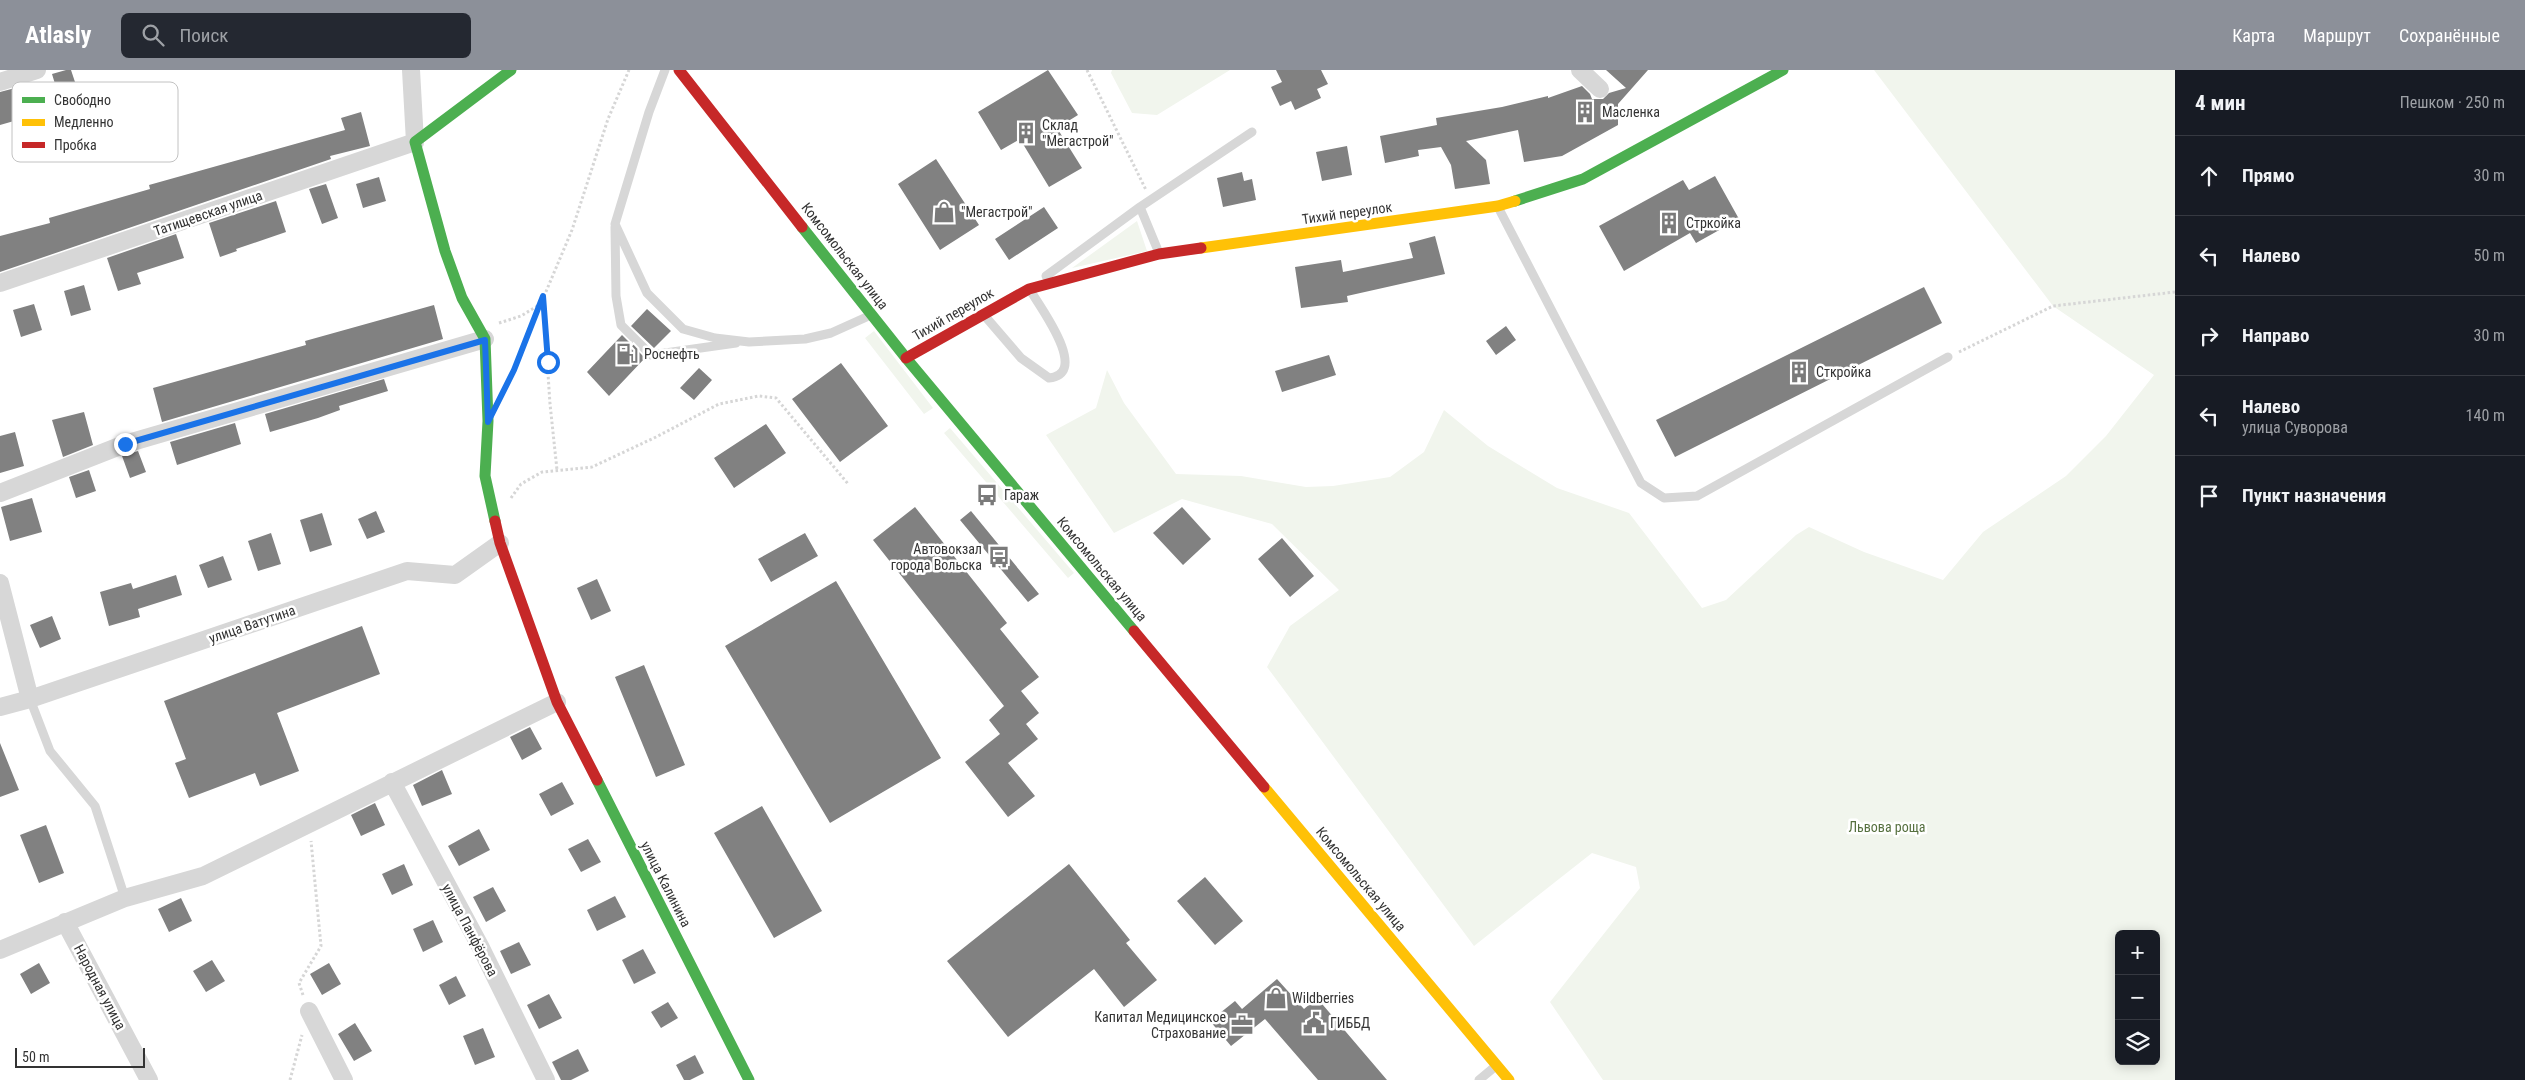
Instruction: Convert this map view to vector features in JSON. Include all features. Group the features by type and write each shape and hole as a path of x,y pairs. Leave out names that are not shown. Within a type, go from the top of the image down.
{"street":[{"path":"0,82 37,70"},
{"path":"0,494 125,444 489,332 462,298 451,267 416,142 411,70"},
{"path":"416,142 511,70"},
{"name":"Комсомольская улица","path":"679,70 906,358 1510,1080"},
{"path":"1580,70 1600,89"},
{"name":"Тихий переулок","path":"906,358 983,313 1029,289 1159,254 1498,206 1583,179 1783,70"},
{"name":"Татищевская улица","path":"0,283 416,142"},
{"name":"улица Калинина","path":"489,332 485,476 500,543 557,702 749,1080"},
{"name":"улица Ватутина","path":"0,707 30,699 407,571 454,574 500,543"},
{"path":"0,583 30,699"},
{"path":"0,950 125,898 203,876 557,702"},
{"name":"улица Панфёрова","path":"392,782 480,946 546,1080"},
{"name":"Народная улица","path":"65,922 149,1080"},
{"path":"309,1011 344,1080"}],"lane":[{"path":"665,70 649,112 615,224 616,296 621,325 651,355 749,342 805,339 831,333 872,315"},
{"path":"983,313 1027,362 1049,378 1058,377 1065,371 1067,362 1061,344 1029,289 1151,199 1252,132"},
{"path":"1498,206 1641,483 1664,498 1697,496 1948,357"},
{"path":"1140,207 1159,254"},
{"path":"615,224 647,293 683,328 716,338 749,342"},
{"path":"30,699 50,751 95,806 125,898"},
{"path":"1480,1080 1497,1065"}],"path":[{"path":"505,387 572,230 608,118 629,70"},
{"path":"1086,70 1151,199"},
{"path":"1948,357 2053,306 2175,292"},
{"path":"543,296 550,404 557,470"},
{"path":"489,332 539,305"},
{"path":"508,502 521,484 542,472 592,466 656,437 719,404 759,396 776,398 849,485"},
{"path":"290,1080 309,1011 299,983 321,946 309,823"}],"green space":[{"path":"1112,70 1230,70 1157,115 1132,113 1111,73"},
{"name":"Львова роща","path":"1874,70 2175,70 2175,1080 1603,1080 1550,1002 1640,888 1636,867 1592,853 1474,946 1267,667 1290,626 1339,590 1272,524 1182,499 1114,533 1046,435 1096,408 1107,370 1124,403 1176,474 1241,476 1306,487 1333,486 1390,477 1424,452 1444,410 1488,446 1557,488 1629,513 1702,608 1726,600 1796,535 1809,527 1864,552 1943,580 1983,532 2066,476 2106,436 2154,375 2053,306"},
{"path":"1137,221 1147,251 1072,268"},
{"path":"874,331 933,408 924,414 865,338"},
{"path":"950,428 1074,573 1068,578 944,433"}],"building":[{"path":"71,70 75,82 54,82 52,74"},
{"name":"Склад \"Мегастрой\"","path":"1048,70 1078,115 1057,128 1082,168 1049,187 1020,139 1001,150 978,112"},
{"path":"1276,70 1321,70 1328,84 1317,89 1321,98 1295,110 1291,101 1280,106 1271,87 1282,82"},
{"path":"1606,70 1648,70 1618,104 1618,125 1562,156 1524,162 1518,130 1466,141 1486,160 1490,184 1455,189 1451,165 1441,147 1418,150 1419,156 1385,163 1380,136 1437,125 1436,118 1502,107 1548,96 1548,98 1582,86 1592,99 1603,99 1609,93 1626,88"},
{"path":"12,89 12,122 0,125 0,92"},
{"path":"361,112 370,146 330,156 331,159 0,272 0,236 50,223 49,218 150,189 149,185 345,130 341,118"},
{"path":"1347,146 1352,175 1322,181 1316,152"},
{"path":"936,159 979,225 940,250 898,184"},
{"path":"1242,172 1244,181 1252,179 1256,200 1223,207 1217,178"},
{"name":"Стркойка","path":"1715,176 1739,219 1696,243 1690,233 1624,271 1599,226 1683,180 1689,190"},
{"path":"379,177 386,201 363,208 356,184"},
{"path":"326,184 338,218 322,224 309,189"},
{"path":"276,201 286,232 236,249 237,251 220,257 209,223"},
{"path":"1044,207 1058,228 1009,260 995,239"},
{"path":"176,234 184,258 137,273 141,284 118,291 107,258"},
{"path":"1435,236 1445,274 1347,296 1348,302 1301,308 1295,267 1341,260 1343,272 1413,258 1409,243"},
{"path":"84,285 91,310 71,316 64,291"},
{"name":"Сткройка","path":"1924,287 1942,323 1675,457 1656,420"},
{"path":"34,304 42,330 21,337 13,310"},
{"path":"434,305 443,339 162,422 153,388 306,345 305,341"},
{"path":"647,309 671,331 654,348 631,326"},
{"path":"1506,326 1516,340 1496,355 1486,341"},
{"path":"622,335 645,358 609,396 587,372"},
{"path":"1329,355 1336,375 1282,392 1275,371"},
{"path":"841,363 888,426 840,462 792,399"},
{"path":"699,368 712,380 694,400 680,388"},
{"path":"384,379 388,391 339,406 340,410 318,418 270,432 265,414"},
{"path":"84,412 93,445 63,457 52,420"},
{"path":"235,423 241,444 177,465 170,442"},
{"path":"766,424 786,453 734,488 714,458"},
{"path":"15,432 24,466 0,473 0,436"},
{"path":"138,451 146,472 130,478 122,456"},
{"path":"89,470 96,491 76,498 69,477"},
{"path":"32,498 42,532 10,541 1,507"},
{"path":"915,507 1007,623 1000,629 1039,677 1021,691 1039,713 1026,724 1038,739 1008,763 1035,796 1008,817 965,762 1000,734 989,720 1004,706 873,540"},
{"path":"1182,507 1211,539 1183,565 1153,533"},
{"path":"376,511 385,532 367,539 358,519"},
{"name":"Автовокзал города Вольска","path":"971,511 1039,594 1028,602 960,520"},
{"path":"322,513 332,545 310,552 300,520"},
{"path":"271,533 281,564 258,571 248,541"},
{"path":"805,533 818,556 771,582 758,559"},
{"path":"1282,538 1314,576 1290,597 1258,559"},
{"path":"223,556 232,580 208,588 199,565"},
{"path":"176,575 182,595 138,609 140,617 109,626 100,592 131,583 133,589"},
{"path":"597,579 611,611 591,620 577,588"},
{"path":"836,581 941,758 830,823 725,646"},
{"path":"52,616 61,639 40,648 30,625"},
{"path":"362,626 380,674 277,713 299,771 260,786 255,773 189,798 175,763 186,759 164,701"},
{"path":"644,665 685,765 656,777 615,677"},
{"path":"530,727 542,749 522,760 510,737"},
{"path":"0,743 19,790 0,797"},
{"path":"442,770 452,794 422,806 413,785"},
{"path":"562,782 574,804 551,816 539,794"},
{"path":"375,803 385,825 361,836 351,815"},
{"path":"762,806 822,911 774,938 714,833"},
{"path":"46,825 64,873 39,883 20,835"},
{"path":"479,829 490,850 459,866 448,846"},
{"path":"588,839 601,862 581,872 568,849"},
{"path":"404,864 413,885 392,895 382,874"},
{"path":"1069,864 1130,940 1126,943 1157,980 1124,1007 1094,969 1008,1037 947,961"},
{"path":"1205,877 1243,921 1215,945 1177,901"},
{"path":"493,887 506,911 486,922 473,897"},
{"path":"615,896 626,917 597,931 587,910"},
{"path":"181,898 192,921 169,932 158,909"},
{"path":"433,920 443,942 423,952 413,929"},
{"path":"519,942 531,965 511,974 500,951"},
{"path":"643,949 656,973 634,984 622,960"},
{"path":"212,960 225,981 206,992 193,971"},
{"path":"39,963 50,983 31,994 20,974"},
{"path":"329,963 341,984 322,995 310,974"},
{"path":"456,976 466,996 449,1005 439,985"},
{"path":"1277,979 1304,1009 1317,998 1387,1080 1318,1080 1265,1019 1231,1046 1210,1021 1235,1001 1242,1009"},
{"path":"549,994 562,1018 539,1029 527,1005"},
{"path":"668,1002 678,1018 661,1028 651,1012"},
{"path":"355,1023 372,1051 354,1061 338,1034"},
{"path":"483,1028 495,1057 475,1065 463,1036"},
{"path":"578,1049 589,1071 571,1080 561,1080 552,1062"},
{"path":"695,1055 704,1073 690,1080 684,1080 676,1065"}],"traffic: fast":[{"path":"495,521 485,476 488,421 485,339 462,298 445,251 415,142 511,70"},
{"path":"1515,201 1583,179 1783,70"},
{"path":"802,227 906,358 1134,631"},
{"path":"597,780 749,1080"}],"traffic: slow":[{"path":"1201,248 1498,206 1515,201"},
{"path":"1264,787 1509,1080"}],"traffic: jam":[{"path":"679,70 802,227"},
{"path":"906,358 1029,289 1159,254 1201,248"},
{"path":"495,521 500,543 557,702 597,780"},
{"path":"1134,631 1264,787"}],"place":[{"name":"Масленка","path":"1585,112"},
{"name":"Склад \"Мегастрой\"","path":"1026,133"},
{"name":"\"Мегастрой\"","path":"944,212"},
{"name":"Стркойка","path":"1669,223"},
{"name":"Роснефть","path":"627,354"},
{"name":"Сткройка","path":"1799,372"},
{"name":"Гараж","path":"987,495"},
{"name":"Автовокзал города Вольска","path":"999,557"},
{"name":"Wildberries","path":"1276,998"},
{"name":"ГИББД","path":"1314,1023"},
{"name":"Капитал Медицинское Страхование","path":"1242,1025"}],"route":[{"path":"125,444 485,340 488,422 514,370 543,296 548,362"}]}
